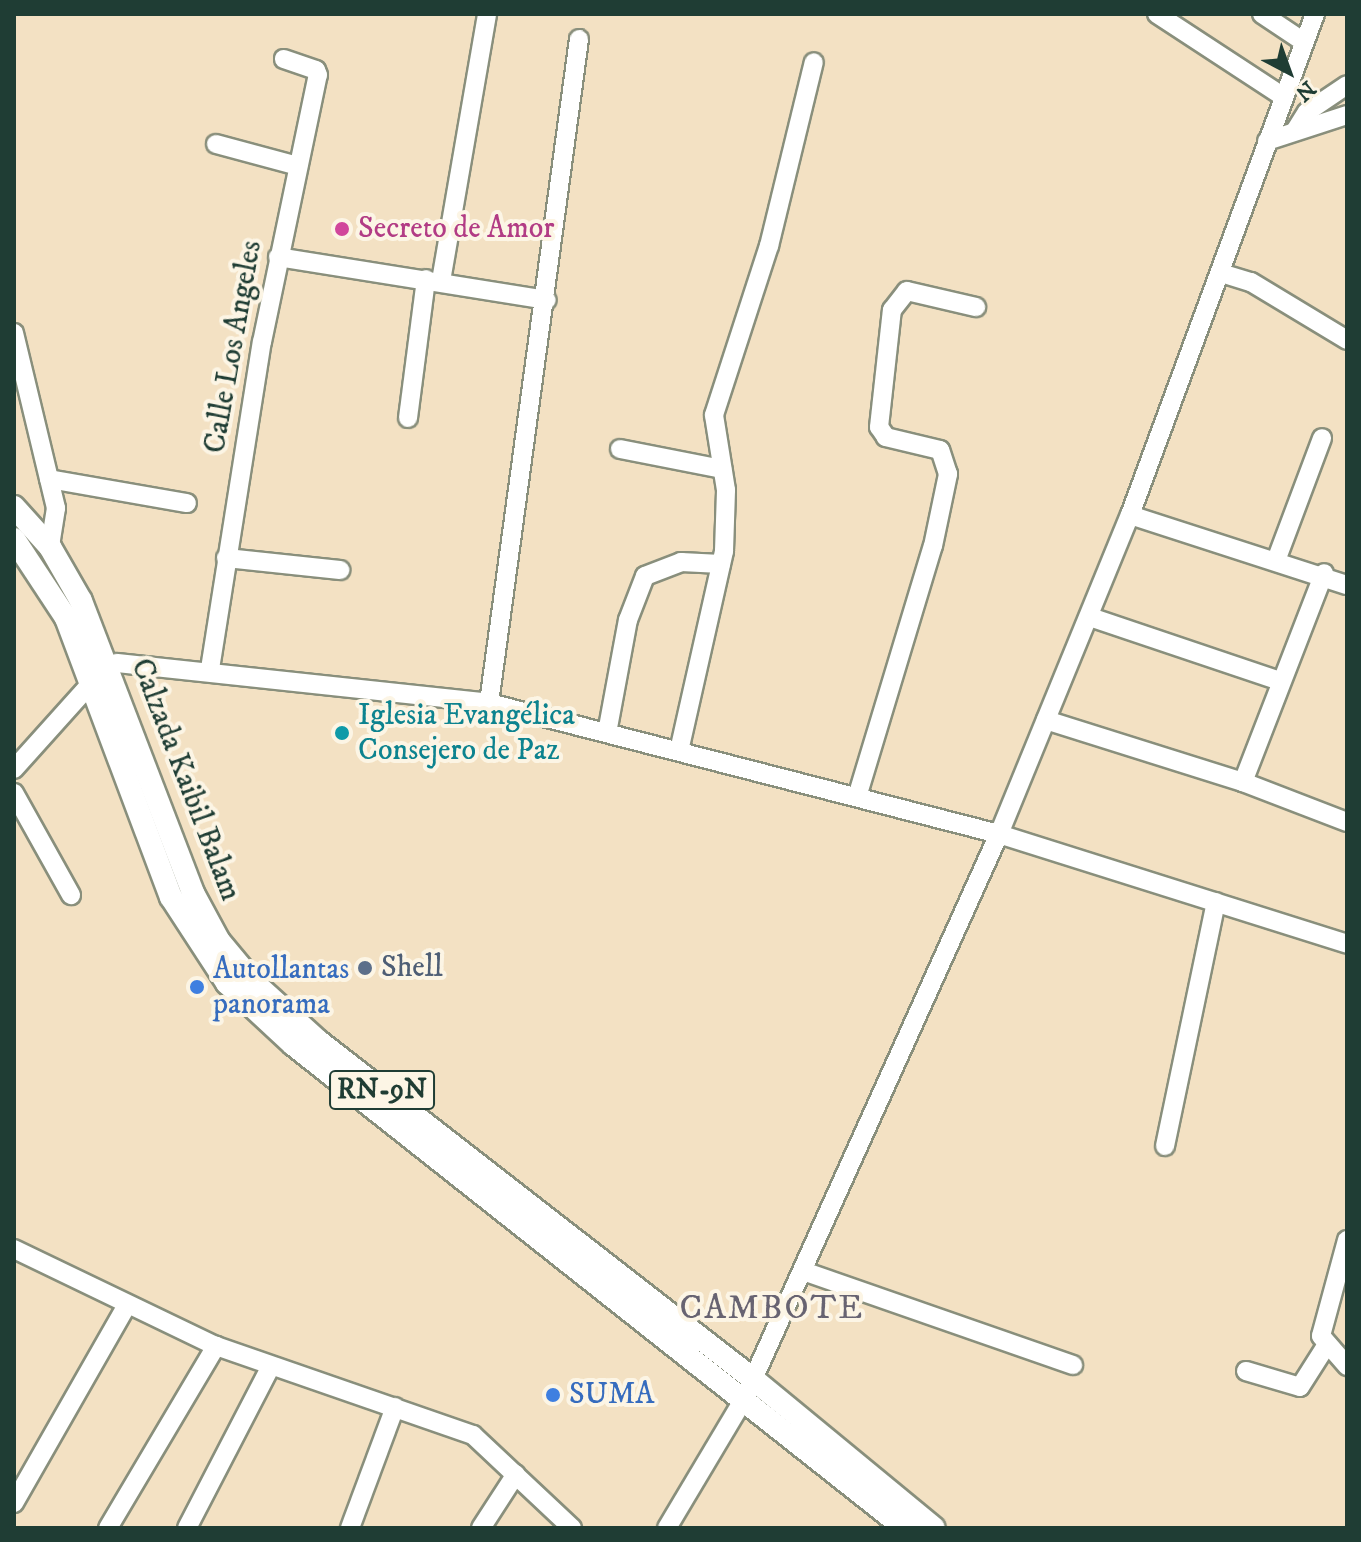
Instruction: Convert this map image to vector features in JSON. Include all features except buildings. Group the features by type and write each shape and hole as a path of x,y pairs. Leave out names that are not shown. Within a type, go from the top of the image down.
{"main road":[{"name":"Calzada Kaibil Balam","path":"14,507 50,547 109,666 193,893 219,941 254,983 318,1041 749,1388 905,1528"},
{"name":"Calzada Kaibil Balam","path":"14,539 58,603 92,682 171,897 227,983 294,1045 934,1528"}],"street":[{"path":"408,418 487,14"},
{"path":"1157,14 1284,97"},
{"path":"1262,14 1304,42"},
{"path":"667,1528 749,1388 999,834 1130,515 1315,14"},
{"path":"489,703 547,300 579,39"},
{"name":"Calle Los Angeles","path":"210,669 278,257 318,73 284,59"},
{"path":"679,751 721,564 727,515 714,415 769,246 814,62"},
{"path":"1295,131 1307,112 1347,85"},
{"path":"1267,141 1347,115"},
{"path":"216,144 298,166"},
{"path":"278,257 547,300"},
{"path":"1221,273 1251,282 1347,340"},
{"path":"857,797 933,546 948,474 940,450 886,437 879,427 892,310 907,291 976,307"},
{"path":"14,333 57,520 50,547"},
{"path":"1277,558 1322,438"},
{"path":"620,449 722,469"},
{"path":"49,479 187,503"},
{"path":"1130,515 1324,573 1347,585"},
{"path":"226,558 340,570"},
{"path":"607,733 628,620 645,576 681,562 721,564"},
{"path":"1243,782 1324,573"},
{"path":"1090,617 1280,681"},
{"path":"14,769 109,666 210,669 489,703 999,834 1346,941"},
{"path":"1046,720 1243,782 1347,822"},
{"path":"14,793 71,895"},
{"path":"1165,1146 1216,902"},
{"path":"1347,1240 1321,1336 1326,1346 1347,1366"},
{"path":"14,1249 216,1346 473,1435 572,1528"},
{"path":"803,1271 1073,1365"},
{"path":"14,1503 127,1305"},
{"path":"108,1528 216,1346"},
{"path":"1246,1371 1300,1387 1326,1346"},
{"path":"187,1528 271,1366"},
{"path":"350,1528 395,1407"},
{"path":"481,1528 516,1474"}],"place":[{"name":"Secreto de Amor","path":"342,229"},
{"name":"Iglesia Evangélica Consejero de Paz","path":"342,733"},
{"name":"Shell","path":"365,968"},
{"name":"Autollantas panorama","path":"197,987"},
{"name":"SUMA","path":"553,1395"}],"district":[{"name":"CAMBOTE","path":"772,1309"}]}
